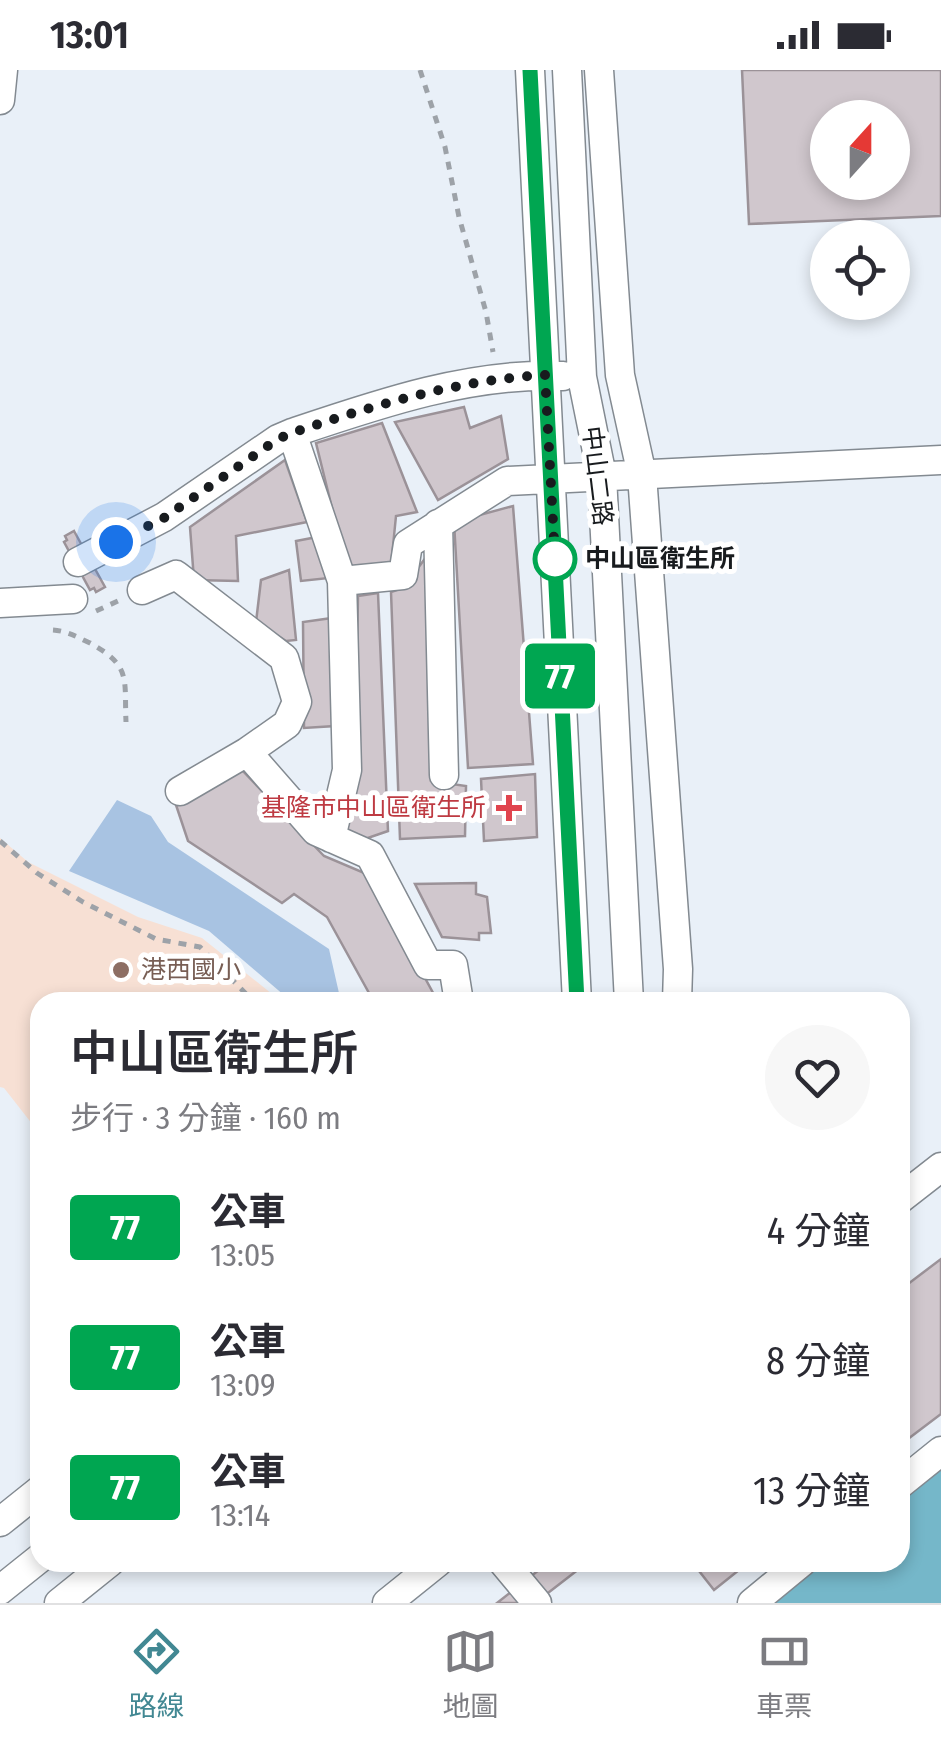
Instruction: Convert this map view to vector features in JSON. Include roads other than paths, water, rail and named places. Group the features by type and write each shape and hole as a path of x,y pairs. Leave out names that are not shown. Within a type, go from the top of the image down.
{"street":[{"path":"0,100 3,70"},
{"name":"中山二路","path":"530,70 577,992"},
{"name":"中山二路","path":"567,70 582,377 602,476 628,992"},
{"name":"中山二路","path":"600,82 620,375 642,475 677,992"},
{"path":"78,562 164,518 292,433 382,403 497,379 620,375"},
{"path":"292,433 342,581 347,770 331,838"},
{"path":"342,581 403,575 408,544 507,482 941,460"},
{"path":"438,524 444,775"},
{"path":"142,590 176,574 284,658 298,702 287,724 248,752 180,791"},
{"path":"0,604 76,609"},
{"path":"248,752 316,831 370,855 428,966 453,965 457,992"},
{"path":"910,1192 941,1167"},
{"path":"910,1476 941,1452"},
{"path":"0,1522 30,1498"},
{"path":"0,1590 30,1566"},
{"path":"59,1603 98,1572"},
{"path":"387,1603 426,1572"},
{"path":"511,1572 537,1603"},
{"path":"752,1603 790,1572"}],"place":[{"name":"中山區衛生所","path":"555,559"},
{"name":"基隆市中山區衛生所","path":"509,808"},
{"name":"港西國小","path":"121,970"}]}
